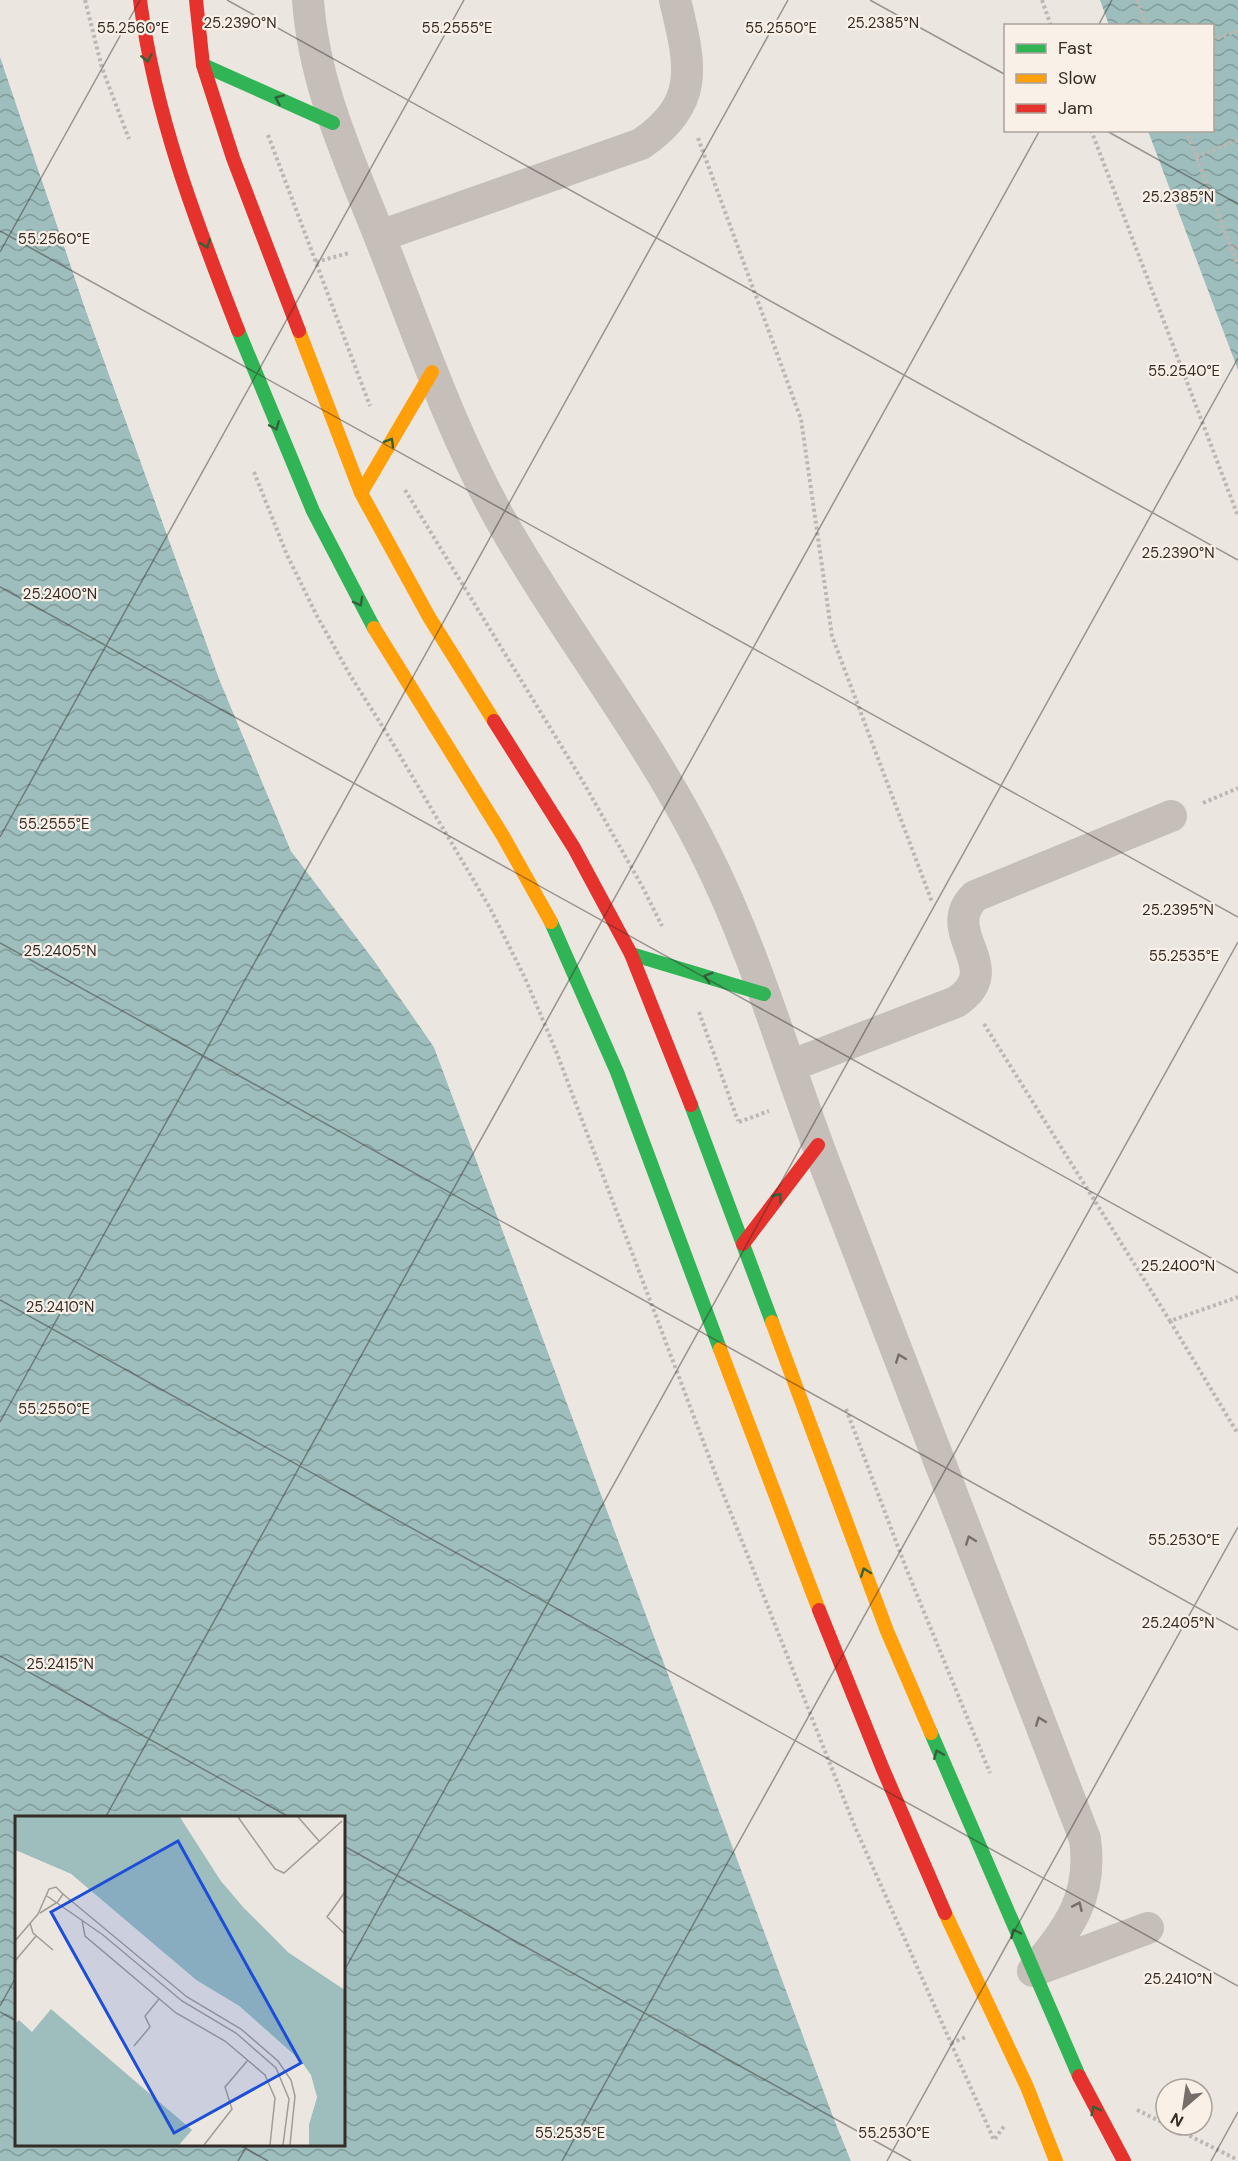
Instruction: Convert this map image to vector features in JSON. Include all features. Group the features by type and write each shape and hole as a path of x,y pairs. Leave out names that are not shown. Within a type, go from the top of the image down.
{"street":[{"path":"140,0 144,44 158,107 222,288 304,495 369,621 535,892 572,964 625,1094 871,1742 932,1885 1028,2094 1056,2161"},
{"path":"196,0 203,65 233,158 361,493 429,617 574,848 631,954 671,1052 887,1631 944,1770 1085,2090 1124,2161"},
{"path":"308,0 315,58 333,123 458,436 501,521 668,785 705,852 765,994 818,1145 1085,1839 1088,1858 1083,1896 1059,1941 1033,1971"},
{"path":"380,236 641,144 659,132 674,116 684,97 689,76 688,54 675,0"},
{"path":"203,65 333,123"},
{"path":"361,493 432,372"},
{"path":"790,1066 956,1002 966,995 974,986 977,974 976,962 963,931 962,921 968,903 975,896 1171,816"},
{"path":"631,954 765,994"},
{"path":"743,1244 818,1145"},
{"path":"1033,1971 1148,1928"}],"path":[{"path":"85,0 102,68 131,145"},
{"path":"1042,0 1050,24"},
{"path":"1137,0 1145,24"},
{"path":"1214,39 1238,31"},
{"path":"684,97 801,419 832,636 933,905"},
{"path":"1092,132 1238,516"},
{"path":"1187,132 1238,266"},
{"path":"1196,157 1238,140"},
{"path":"1231,248 1238,246"},
{"path":"250,462 287,555 317,616 490,908 525,978 556,1051 717,1478 855,1827 994,2140 1028,2094"},
{"path":"966,995 1238,1434"},
{"path":"1170,1321 1238,1297"},
{"path":"1192,2137 1238,2160"}],"water":[{"path":"1100,0 1238,0 1238,370 1148,132 1214,132 1214,24 1109,24"},
{"path":"0,57 85,308 220,681 291,851 373,959 434,1047 851,2161 0,2161"}],"pier":[{"path":"0,54 88,307 223,680 293,850 375,957 437,1046 854,2161 851,2161 835,2122 434,1047 373,959 291,851 220,681 85,308"}],"traffic: fast":[{"path":"203,65 333,123"},
{"path":"238,330 313,511 374,628"},
{"path":"551,922 617,1072 720,1349"},
{"path":"631,954 764,994"},
{"path":"691,1105 772,1322"},
{"path":"931,1733 1079,2076"}],"traffic: slow":[{"path":"299,331 361,493 429,617 494,721"},
{"path":"361,493 432,372"},
{"path":"374,628 503,836 551,922"},
{"path":"772,1322 887,1631 931,1733"},
{"path":"720,1349 819,1610"},
{"path":"945,1913 1027,2087 1056,2161"}],"traffic: jam":[{"path":"140,0 156,85 179,168 192,209 238,330"},
{"path":"196,0 203,65 233,158 299,331"},
{"path":"494,721 574,848 631,954 691,1105"},
{"path":"743,1244 818,1145"},
{"path":"819,1610 882,1767 945,1913"},
{"path":"1079,2076 1124,2161"}]}
